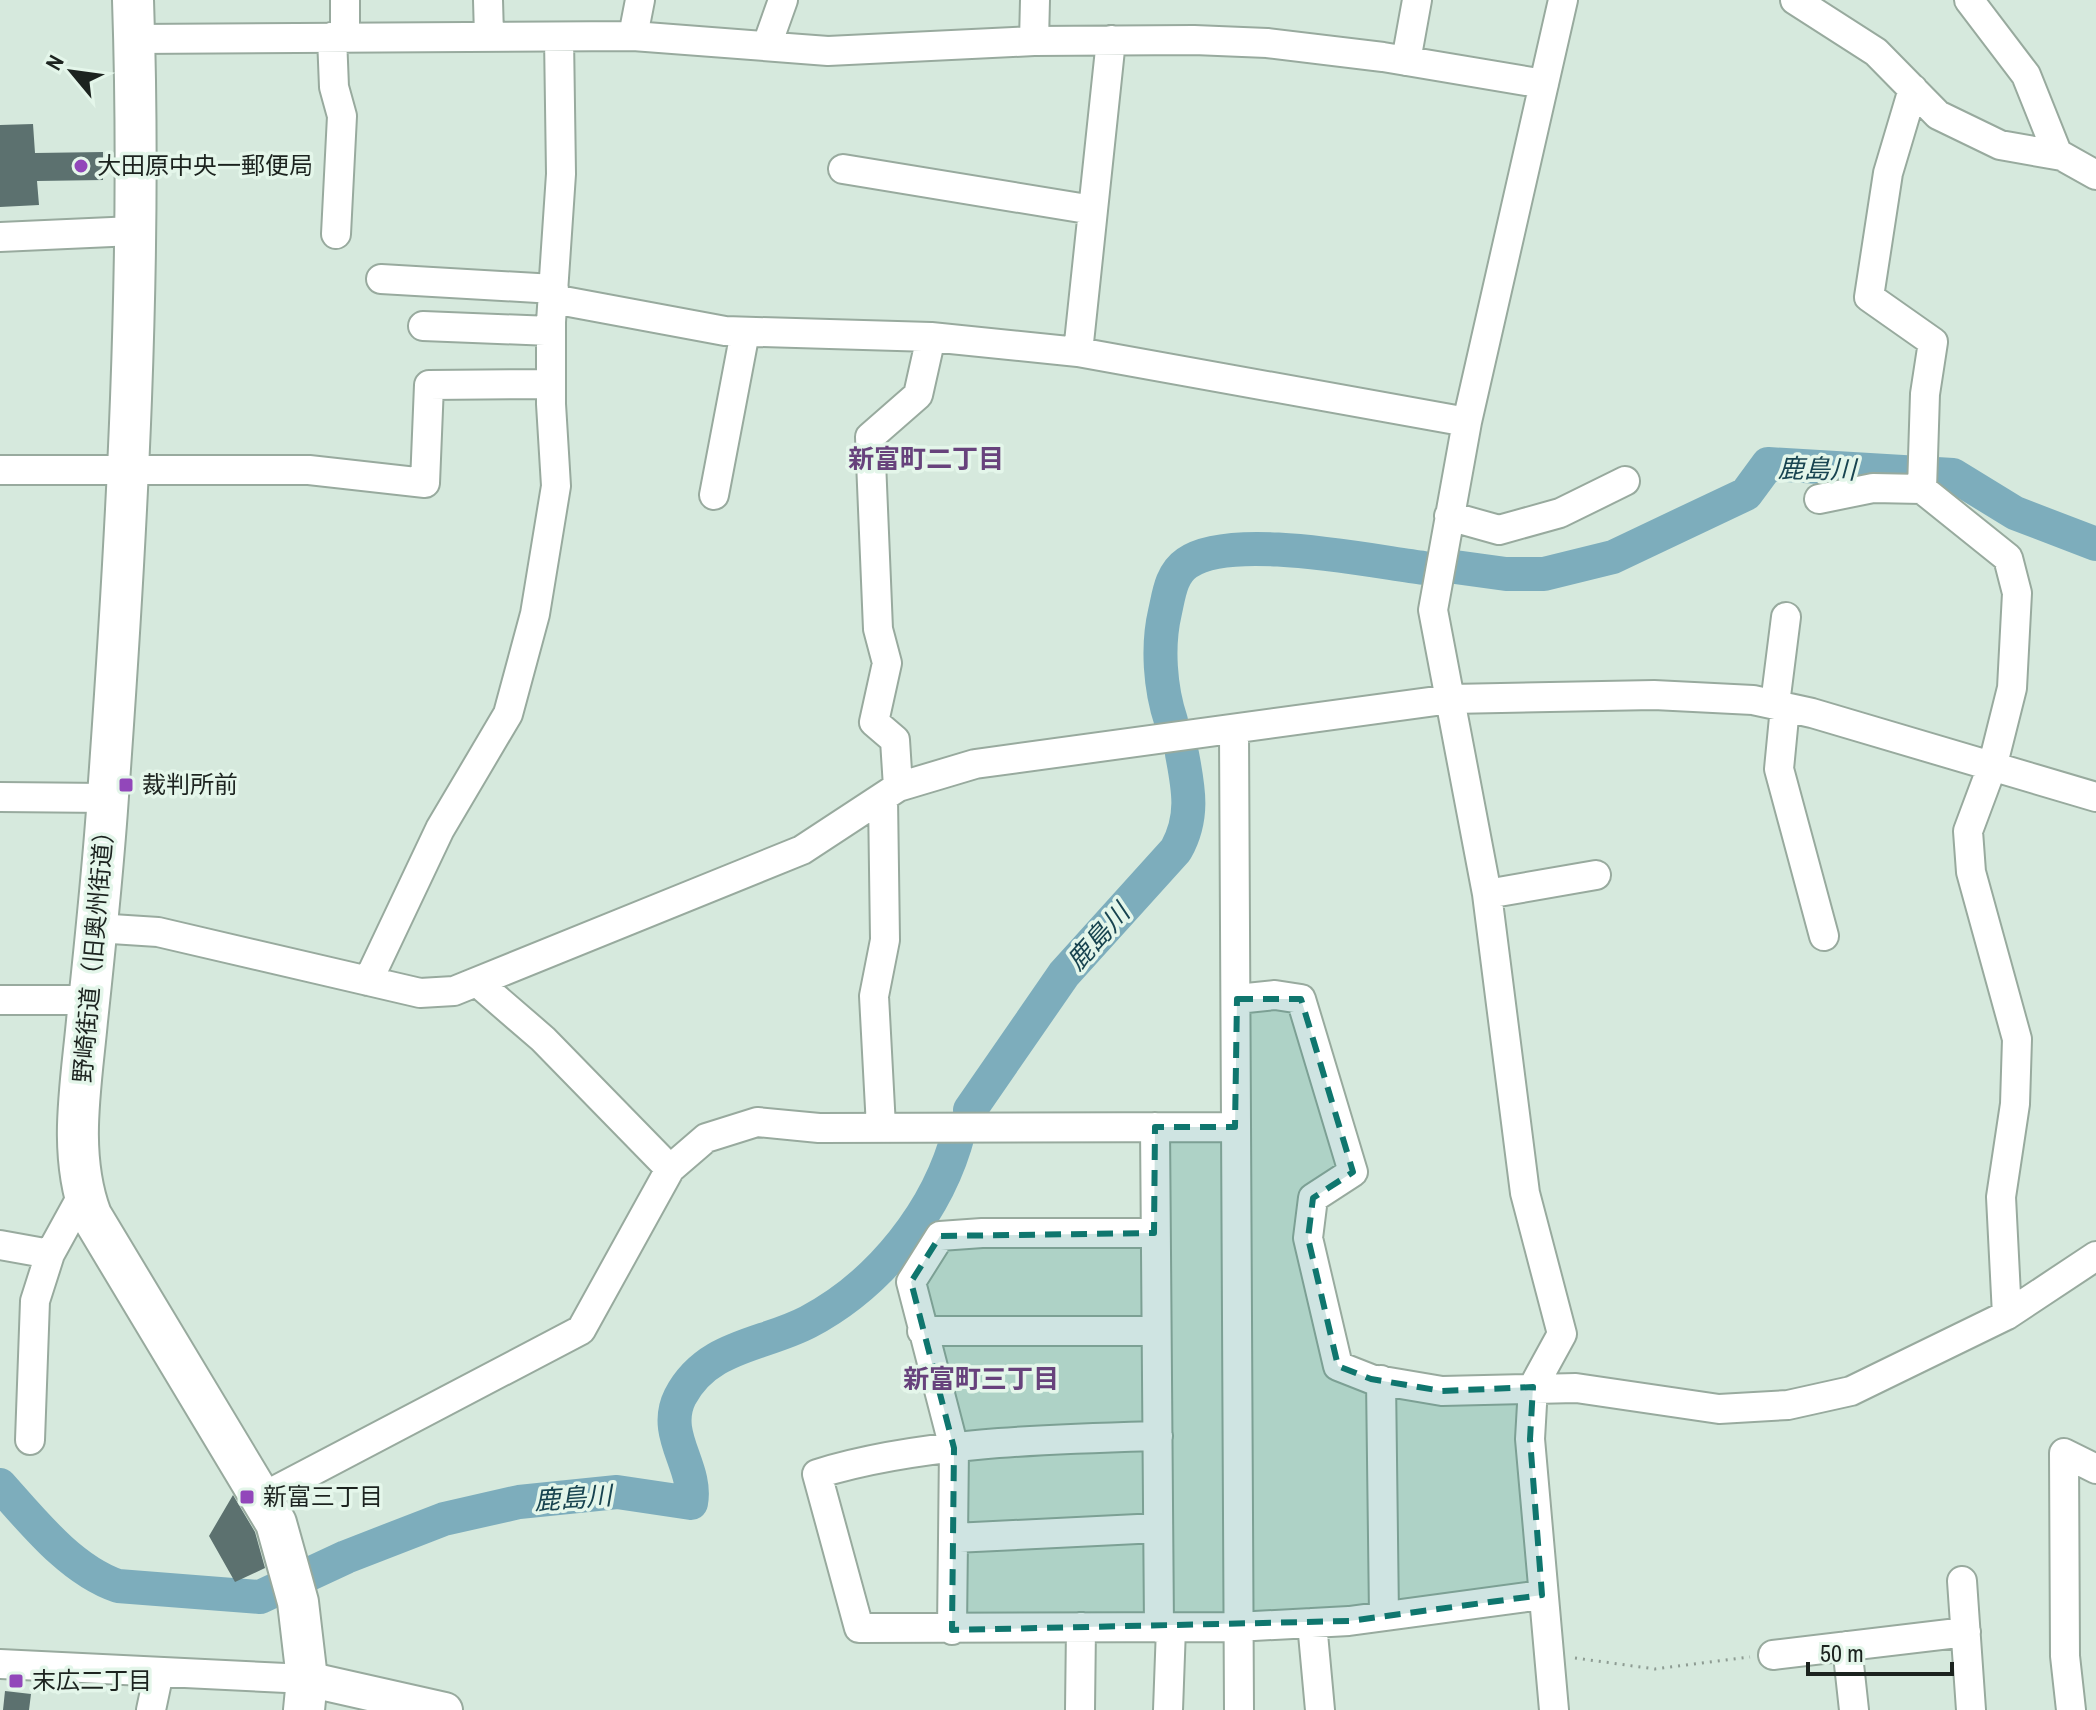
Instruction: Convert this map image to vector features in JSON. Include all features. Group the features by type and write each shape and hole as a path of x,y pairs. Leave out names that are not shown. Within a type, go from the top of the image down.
{"highway":[{"name":"野崎街道（旧奥州街道）","path":"133,0 134,231 126,471 108,798 78,1147 83,1194 91,1215 263,1497 287,1559 298,1602 306,1694"}],"main road":[{"path":"306,1694 445,1710"}],"street":[{"path":"336,234 342,116 334,87 345,0"},
{"path":"488,0 489,36"},
{"path":"633,36 640,0"},
{"path":"767,45 783,0"},
{"path":"1034,41 1035,0"},
{"path":"1406,61 1417,0"},
{"path":"1554,1710 1530,1439 1533,1387 1562,1334 1525,1193 1487,894 1433,610 1467,422 1563,0"},
{"path":"1795,0 1876,52 1938,115 2000,145 2058,155 2096,175"},
{"path":"1969,0 2026,75 2058,155"},
{"path":"134,39 633,36 828,51 1034,41 1267,43 1406,61 1544,84"},
{"path":"368,981 440,829 508,714 535,614 556,486 551,331 561,174 559,37"},
{"path":"1078,352 1111,40"},
{"path":"1913,89 1888,173 1869,297 1933,342 1925,394 1931,497"},
{"path":"843,169 1093,210"},
{"path":"0,237 134,231"},
{"path":"381,279 553,294 725,331 931,337 1078,352 1467,422"},
{"path":"423,326 551,331"},
{"path":"714,495 745,332"},
{"path":"881,1127 874,996 885,940 895,740 874,722 887,663 878,629 870,437 918,395 931,337"},
{"path":"0,470 309,470 425,483 429,385 551,384"},
{"path":"1449,516 1499,530 1560,513 1625,481"},
{"path":"1819,499 1873,488 1931,497 2008,558 2017,593 2012,688 1993,764 1968,831 1971,872 2017,1039 2015,1104 2001,1197 2007,1315"},
{"path":"1786,617 1779,769 1824,936"},
{"path":"96,928 158,932 420,993 454,991 802,850 891,793 975,764 1451,699 1654,695 1780,706 1993,764 2096,797"},
{"path":"1234,731 1237,999 1236,1627 1239,1710"},
{"path":"0,797 108,798"},
{"path":"1487,894 1596,875"},
{"path":"477,982 543,1039 670,1169"},
{"path":"1237,999 1275,995 1301,999 1353,1172 1313,1198 1308,1238 1338,1366 1381,1380 1442,1391 1576,1388 1719,1409 1788,1405 1851,1391 2007,1315 2096,1256"},
{"path":"0,1000 89,1000"},
{"path":"263,1497 581,1330 670,1169 706,1138 757,1122 819,1128 1235,1127"},
{"path":"1155,1127 1158,1528 1168,1710"},
{"path":"30,1440 35,1301 50,1254 83,1194"},
{"path":"952,1630 954,1448 911,1282 940,1236 982,1233 1154,1233"},
{"path":"0,1245 50,1254"},
{"path":"922,1331 1156,1331"},
{"path":"1381,1380 1384,1616"},
{"path":"1158,1436 954,1448 853,1463 817,1474 859,1628 1236,1627 1384,1616 1542,1595"},
{"path":"2071,1710 2065,1656 2064,1453 2096,1469"},
{"path":"954,1538 1158,1528"},
{"path":"1962,1581 1971,1710"},
{"path":"1312,1623 1320,1710"},
{"path":"1080,1710 1081,1627"},
{"path":"1773,1655 1966,1632"},
{"path":"1847,1646 1854,1710"},
{"path":"0,1664 159,1672 306,1694"},
{"path":"151,1710 159,1672"}],"path":[{"path":"1548,1654 1655,1669 1773,1655"}],"highlighted area":[{"path":"1237,999 1301,999 1353,1172 1313,1198 1308,1238 1338,1366 1371,1379 1442,1391 1533,1387 1530,1439 1542,1595 1349,1621 952,1630 954,1448 911,1282 940,1236 1154,1233 1155,1127 1235,1127"}],"building":[{"path":"33,124 35,153 103,152 103,180 37,181 39,205 0,207 0,125"},
{"path":"233,1495 255,1532 265,1568 235,1582 209,1536"},
{"path":"5,1691 31,1694 29,1710 3,1710"}],"waterway":[{"name":"鹿島川","path":"1455,567 1506,574 1544,574 1613,557 1746,494 1768,464 1953,475 2015,513 2096,544"},
{"name":"鹿島川","path":"1171,721 1162,681 1161,639 1172,585 1177,573 1187,563 1208,554 1267,549 1424,568"},
{"name":"鹿島川","path":"970,1110 1064,974 1176,850 1188,815 1182,754"},
{"name":"鹿島川","path":"0,1485 69,1557 101,1579 118,1586 260,1597 346,1557 444,1519 519,1502 617,1492 691,1503 690,1477 675,1425 675,1411 691,1380 720,1357 808,1322 834,1306 882,1266 903,1242 937,1189 959,1131"}],"place":[{"name":"大田原中央一郵便局","path":"81,166"},
{"name":"裁判所前","path":"126,785"},
{"name":"新富三丁目","path":"247,1497"},
{"name":"末広二丁目","path":"16,1681"}],"district":[{"name":"新富町二丁目","path":"926,459"},
{"name":"新富町三丁目","path":"981,1379"}]}
